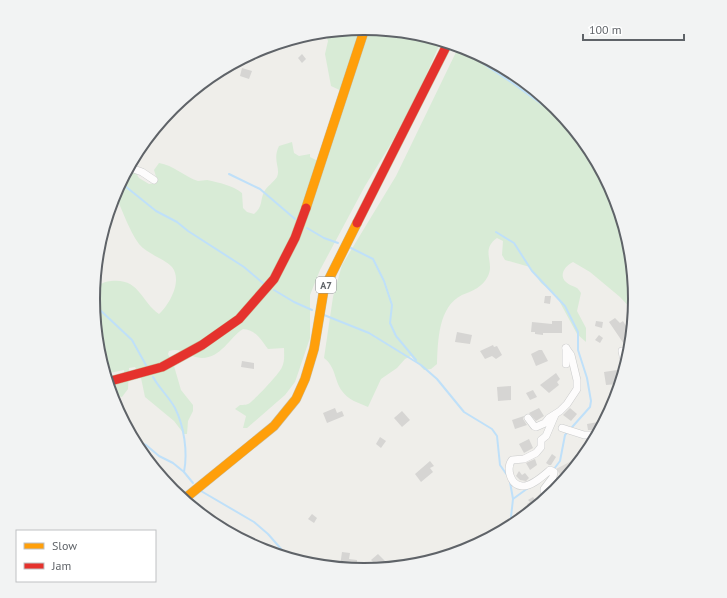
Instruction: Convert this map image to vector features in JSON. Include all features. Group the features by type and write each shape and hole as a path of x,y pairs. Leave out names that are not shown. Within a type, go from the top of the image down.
{"highway":[{"path":"113,380 162,367 202,345 239,319 274,279 296,238 363,35"},
{"name":"A7","path":"188,496 274,426 296,399 305,379 314,349 324,289 445,48"}],"street":[{"path":"134,169 142,172 154,180"},
{"path":"528,418 536,427 545,423 567,404 578,386 571,355 566,348 566,364"},
{"path":"544,492 544,489 553,478 554,472 550,470 536,481 522,486 515,483 509,473 508,467 512,460 524,459 536,453 541,447 541,440 546,436 555,415"},
{"path":"562,428 584,436 589,436"}],"shaded area":[{"path":"573,460 560,475 556,469"}],"green space":[{"path":"364,35 398,37 439,46 423,82 392,142 365,186 320,270 310,295 310,338 295,382 285,395 247,428 243,428 246,416 235,409 240,405 250,403 277,374 284,362 284,348 268,349 255,333 243,329 220,351 209,357 197,358 178,350 169,351 168,354 174,366 181,390 193,405 193,411 188,421 187,434 184,434 174,421 145,397 141,378 135,367 129,368 128,389 122,397 119,396 114,385 125,382 124,370 110,373 108,367 100,316 100,284 109,281 121,281 128,283 139,292 159,314 170,299 176,279 175,273 169,264 142,248 135,239 118,202 134,169 139,178 149,184 156,183 157,180 154,170 159,163 169,166 198,181 207,180 221,183 238,190 242,193 243,208 247,212 254,214 260,206 265,190 277,177 278,170 276,155 279,146 292,142 294,153 299,156 310,154 310,157 320,162 346,93 331,86 325,54 328,41 327,37"},
{"path":"456,52 496,70 510,79 550,112 573,138 592,167 607,198 619,231 627,282 628,305 590,272 573,262 570,263 564,270 563,276 566,282 576,287 581,293 577,311 586,328 586,342 577,334 556,295 541,283 530,267 505,260 502,255 503,241 497,238 489,247 490,271 486,280 477,288 454,300 444,316 439,335 437,364 431,369 424,370 411,356 405,359 397,368 381,379 368,407 354,401 347,397 339,387 331,365 324,358 333,297 342,265 396,176"}],"building":[{"path":"302,54 306,59 302,63 298,58"},
{"path":"242,68 252,71 249,79 240,76"},
{"path":"545,296 551,296 550,304 544,303"},
{"path":"615,318 620,323 623,321 626,326 623,343 609,322"},
{"path":"552,321 562,321 562,333 543,333 543,335 531,332 532,322 552,324"},
{"path":"596,321 603,322 602,328 595,326"},
{"path":"457,332 472,335 470,344 455,342"},
{"path":"599,335 603,338 600,343 595,340"},
{"path":"493,345 494,347 497,346 502,355 496,359 492,356 485,359 480,351"},
{"path":"542,350 548,361 536,366 531,354"},
{"path":"242,361 254,363 254,369 241,367"},
{"path":"617,370 613,384 606,385 604,372"},
{"path":"556,373 560,379 557,382 559,385 549,393 540,385"},
{"path":"511,386 511,400 498,401 497,387"},
{"path":"533,390 537,397 530,400 526,393"},
{"path":"335,408 337,413 342,411 344,416 327,423 323,413"},
{"path":"539,408 544,416 536,421 529,413"},
{"path":"570,408 577,414 571,421 563,415"},
{"path":"402,411 410,420 402,427 394,418"},
{"path":"524,416 523,419 527,425 515,429 512,420"},
{"path":"597,422 593,430 588,430 587,424"},
{"path":"380,437 386,441 381,448 376,444"},
{"path":"529,439 533,448 524,453 519,444"},
{"path":"552,454 556,457 551,465 549,465 546,463"},
{"path":"535,459 537,465 530,470 526,463"},
{"path":"430,461 434,466 430,468 433,472 421,482 415,474"},
{"path":"519,471 522,475 525,473 529,478 526,481 520,480 516,476"},
{"path":"533,497 535,499 528,505 530,502 528,500"},
{"path":"312,514 317,518 314,523 308,519"},
{"path":"342,552 350,553 349,559 357,560 357,563 341,562"},
{"path":"378,554 386,562 373,562 371,560"}],"waterway":[{"path":"483,64 540,103"},
{"path":"229,174 260,189 295,219"},
{"path":"125,186 156,211 177,222 188,231 244,267 264,284"},
{"path":"307,228 324,238 338,243"},
{"path":"496,232 514,243 532,271 565,306 578,332 578,350 587,378 591,401 590,407 565,435 560,461 554,469"},
{"path":"351,248 373,259 384,281 392,305 390,323 396,336 416,360"},
{"path":"274,290 294,302 312,310"},
{"path":"100,310 132,340 147,367"},
{"path":"324,315 369,333 421,365 437,379 464,412 492,429 497,436 500,465 507,475"},
{"path":"153,377 173,404 181,423 186,456 184,472"},
{"path":"142,444 159,456 173,463 184,472 193,483"},
{"path":"510,482 513,499 511,518"},
{"path":"513,499 528,488"},
{"path":"201,491 254,522 268,534 282,550"}],"traffic: slow":[{"path":"306,208 363,35"},
{"path":"188,496 274,426 296,399 305,379 314,349 324,289 357,223"}],"traffic: jam":[{"path":"357,223 445,48"},
{"path":"113,380 162,367 202,345 239,319 274,279 295,238 306,208"}]}
